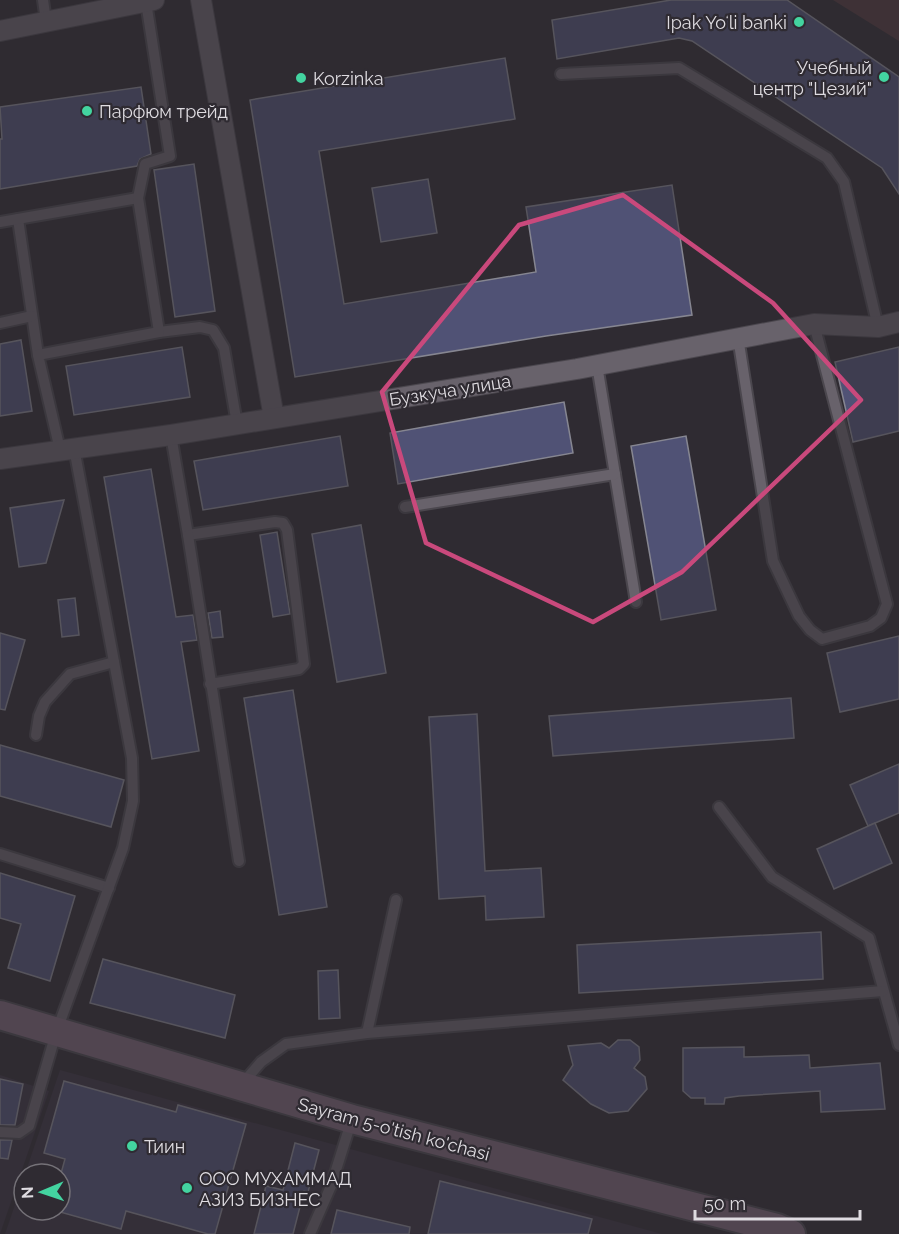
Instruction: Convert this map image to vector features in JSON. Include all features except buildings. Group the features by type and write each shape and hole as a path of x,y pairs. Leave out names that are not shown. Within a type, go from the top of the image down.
{"street":[{"path":"201,0 274,418"},
{"path":"0,31 150,1"},
{"name":"Бузкуча улица","path":"0,459 171,435 597,365 814,324 878,327 899,322"},
{"name":"Sayram 5-o'tish ko'chasi","path":"0,1015 352,1119 777,1228 791,1234"}],"lane":[{"path":"43,0 46,21"},
{"path":"150,1 170,156 145,164 138,198 159,332"},
{"path":"561,74 679,68 827,158 844,182 878,327"},
{"path":"0,222 138,198"},
{"path":"0,1131 19,1133 28,1126 56,1033 123,848 134,801 132,758 114,662 67,449 38,355 18,219"},
{"path":"0,323 32,316"},
{"path":"738,337 773,561 799,616 810,630 822,639 870,626 881,618 887,604 814,324"},
{"path":"38,355 159,332 200,327 213,330 224,348 237,424"},
{"path":"597,365 636,602"},
{"path":"171,435 239,861"},
{"path":"405,507 615,474"},
{"path":"188,535 275,522 283,523 287,530 304,664 299,669 210,684"},
{"path":"36,735 39,717 45,702 70,674 114,662"},
{"path":"719,807 772,877 869,939 899,1045"},
{"path":"0,854 109,888"},
{"path":"367,1033 396,900"},
{"path":"240,1086 261,1062 286,1044 367,1033 883,991"},
{"path":"310,1234 331,1186 352,1119"}],"highlighted area":[{"path":"623,195 773,303 861,400 682,572 593,622 426,543 382,392 519,225"}],"shaded area":[{"path":"833,0 899,0 899,41"},
{"path":"60,1070 662,1234 5,1234 12,1213 12,1222 72,1222 72,1162 29,1162"},
{"path":"0,1075 49,1091 25,1162 12,1162 12,1199 0,1234"}],"place":[{"name":"Ipak Yoʻli banki","path":"799,22"},
{"name":"Учебный центр \"Цезий\"","path":"884,77"},
{"name":"Korzinka","path":"301,78"},
{"name":"Парфюм трейд","path":"87,111"},
{"name":"Тиин","path":"132,1146"},
{"name":"ООО МУХАММАД АЗИЗ БИЗНЕС","path":"187,1188"}]}
